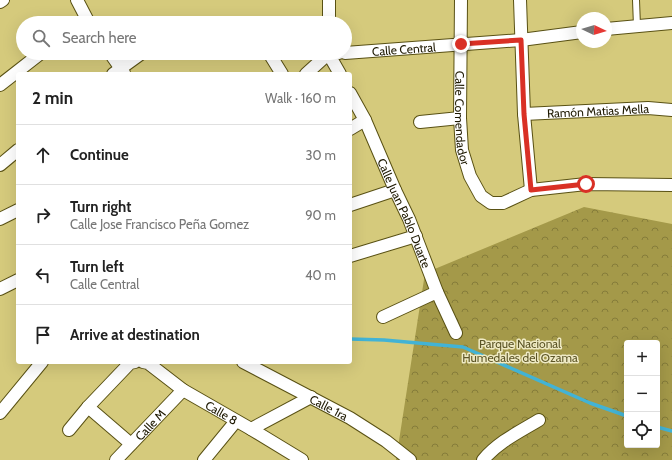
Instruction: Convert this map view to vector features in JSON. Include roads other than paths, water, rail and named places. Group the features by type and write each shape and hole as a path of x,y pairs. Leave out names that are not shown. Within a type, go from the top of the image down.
{"street":[{"path":"77,0 84,16"},
{"path":"329,0 329,16"},
{"name":"Calle Comendador","path":"461,0 460,118 462,150 470,176 481,196 491,203 504,203 531,190"},
{"path":"520,0 524,114 531,190 586,184 672,185"},
{"path":"612,28 672,23"},
{"name":"Calle Central","path":"352,52 521,40 576,33"},
{"path":"17,72 32,60"},
{"path":"114,60 120,72 134,60"},
{"path":"273,60 281,72"},
{"path":"308,72 323,60"},
{"path":"335,60 339,72"},
{"path":"0,85 16,73"},
{"name":"Calle Juan Pablo Duarte","path":"352,97 365,120 409,219 437,292 456,334"},
{"name":"Ramón Matias Mella","path":"524,114 648,108 672,110"},
{"path":"420,122 460,118"},
{"path":"352,128 365,120"},
{"path":"0,165 16,152"},
{"path":"352,204 395,190"},
{"path":"0,219 16,211"},
{"path":"352,255 416,236"},
{"path":"0,289 16,281"},
{"path":"383,317 437,292"},
{"path":"0,413 40,364"},
{"path":"69,430 88,407 129,364"},
{"name":"Calle 8","path":"149,364 183,390 251,429 296,458"},
{"name":"Calle 1ra","path":"247,364 356,422 386,441 410,460"},
{"name":"Calle M","path":"116,460 183,390"},
{"path":"251,429 311,397"},
{"path":"88,407 131,444"},
{"path":"483,460 489,452 505,439 539,420"},
{"path":"204,460 236,421"}],"lane":[{"path":"636,0 636,26"}],"waterway":[{"path":"352,339 384,340 463,347 590,403 624,415"},
{"path":"660,428 672,431"}],"park label":[{"name":"Parque Nacional Humedales del Ozama","path":"520,350"}]}
